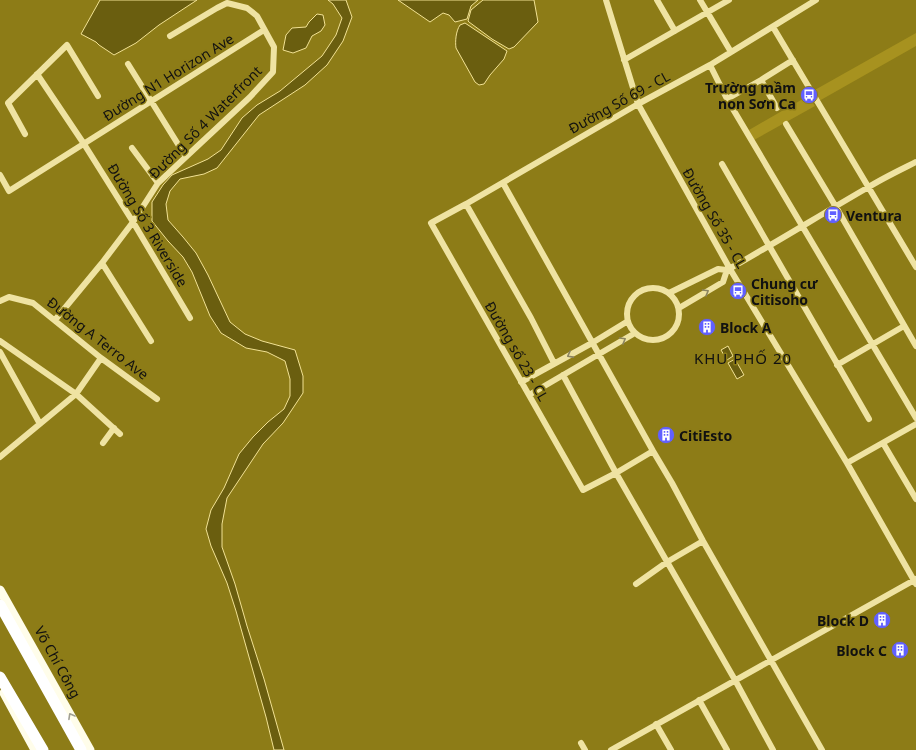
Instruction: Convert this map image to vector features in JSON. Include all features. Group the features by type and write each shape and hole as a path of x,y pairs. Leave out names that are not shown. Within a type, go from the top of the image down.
{"highway":[{"name":"Võ Chí Công","path":"0,605 75,732 81,750"},
{"path":"0,677 43,750"}],"main road":[{"name":"Võ Chí Công","path":"0,590 75,732 90,750"},
{"path":"0,687 35,750"}],"street":[{"name":"Đường Số 35 - CL","path":"606,0 638,104 729,270 847,463 915,581"},
{"path":"657,0 676,31"},
{"path":"700,0 731,52"},
{"path":"624,60 729,0"},
{"name":"Đường Số 69 - CL","path":"431,223 503,183 638,104 710,66 816,0"},
{"name":"Đường Số 4 Waterfront","path":"54,320 102,263 133,222 158,183 250,96 273,72 274,46 257,16 247,8 227,3 170,36"},
{"path":"773,27 916,268"},
{"name":"Đường N1 Horizon Ave","path":"0,175 9,191 264,30"},
{"path":"25,134 8,103 67,45 98,96"},
{"path":"727,99 793,60"},
{"path":"128,64 186,157"},
{"path":"710,66 727,99 916,418"},
{"name":"Đường Số 3 Riverside","path":"37,74 84,144 133,222 190,318"},
{"path":"761,80 777,108"},
{"path":"786,124 836,207 916,346"},
{"path":"132,148 158,183"},
{"path":"679,308 723,282 729,270 868,187 916,162"},
{"path":"722,164 869,419"},
{"path":"503,183 703,541 822,750"},
{"path":"466,204 531,318 554,363"},
{"name":"Đường số 23 - CL","path":"431,223 583,490 616,473"},
{"path":"102,263 152,341"},
{"path":"669,294 718,268 729,270"},
{"path":"652,288 661,289 675,300 679,308 677,325 666,337 658,340 642,338 630,327 628,321 627,310 630,301 636,294 644,290 652,288"},
{"name":"Đường A Terro Ave","path":"0,302 9,297 33,303 101,358 157,399"},
{"path":"521,382 592,343 628,321"},
{"path":"837,365 904,326"},
{"path":"530,395 635,333"},
{"path":"0,341 76,394 120,434"},
{"path":"0,352 40,424"},
{"path":"0,457 76,394 101,358"},
{"path":"563,375 616,473 735,680 773,750"},
{"path":"847,463 916,424"},
{"path":"103,443 114,428"},
{"path":"883,443 916,499"},
{"path":"616,473 653,451"},
{"path":"636,584 667,562 703,541"},
{"path":"611,750 770,660 915,581"},
{"path":"699,700 726,750"},
{"path":"656,724 671,750"},
{"path":"581,743 585,750"}],"shaded area":[{"path":"100,0 197,0 159,25 136,43 114,55 96,42 81,34"},
{"path":"328,0 346,0 352,17 343,41 327,65 305,85 259,115 217,168 204,174 180,179 170,191 166,204 168,220 196,253 230,322 245,334 262,341 295,350 303,376 303,393 283,423 263,444 227,498 222,524 222,547 235,584 284,750 274,750 236,611 206,529 211,510 224,488 239,454 268,422 284,409 290,396 290,379 285,361 267,352 246,348 221,333 210,316 192,272 183,257 152,221 152,202 163,185 172,175 208,159 221,150 242,118 257,105 280,91 322,56 336,35 342,18 333,4"},
{"path":"398,0 478,0 471,6 467,19 455,22 449,15 443,13 430,22"},
{"path":"483,0 534,0 538,22 514,47 509,49 492,39 468,21 471,10"},
{"path":"317,14 323,15 325,25 321,31 312,36 306,48 293,53 283,50 286,35 292,28 306,27"},
{"path":"465,23 507,51 504,59 484,84 479,85 475,82 456,48 458,30 460,25"},
{"path":"916,33 916,46 819,101 813,91"},
{"path":"808,96 815,106 754,140 749,130"},
{"path":"728,346 733,356 727,360 721,350"},
{"path":"735,359 744,375 737,379 728,363"}],"place":[{"name":"Trường mầm non Sơn Ca","path":"809,95"},
{"name":"Ventura","path":"833,215"},
{"name":"Chung cư Citisoho","path":"738,291"},
{"name":"Block A","path":"707,327"},
{"name":"CitiEsto","path":"666,435"},
{"name":"Block D","path":"882,620"},
{"name":"Block C","path":"900,650"}],"district":[{"name":"KHU PHỐ 20","path":"743,358"}]}
